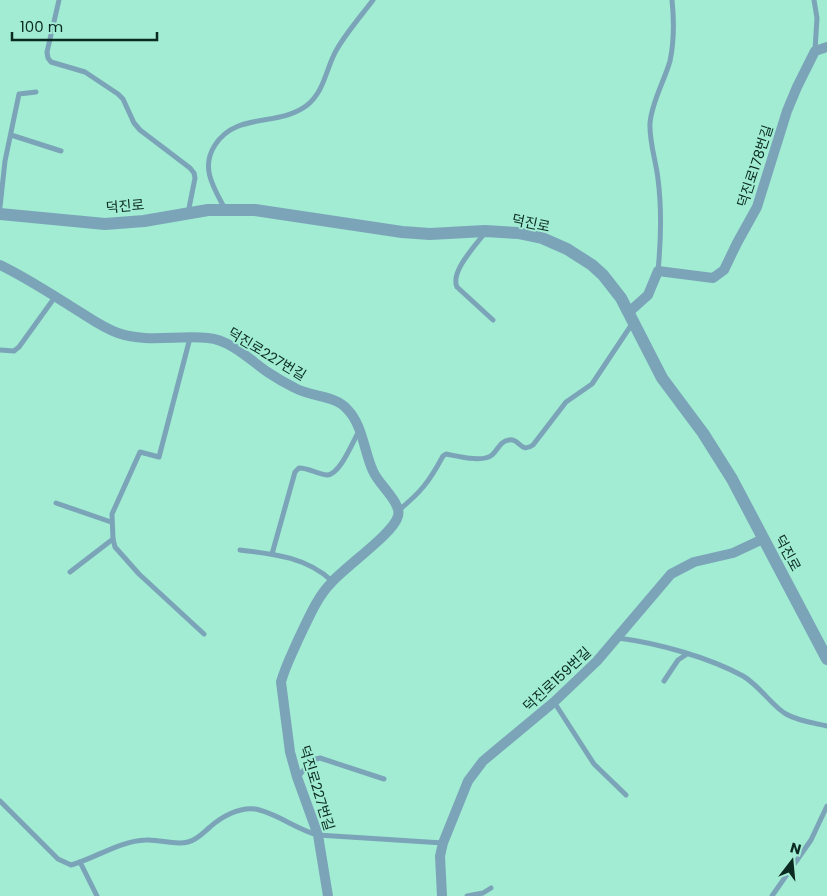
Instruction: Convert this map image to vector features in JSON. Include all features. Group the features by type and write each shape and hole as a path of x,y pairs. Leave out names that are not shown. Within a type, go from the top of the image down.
{"street":[{"path":"815,51 827,47"},
{"name":"덕진로178번길","path":"658,271 713,278 724,270 736,243 757,207 787,111 815,51"},
{"name":"덕진로","path":"0,214 105,224 144,221 225,209 277,212 402,232 430,234 485,231 530,235 568,249 592,264 621,298 662,378 716,453 827,659"},
{"name":"덕진로227번길","path":"0,265 56,296 97,323 118,333 142,337 208,338 224,343 298,390 342,404 352,414 376,480 391,496 399,510 396,522 332,582 316,602 283,673 281,682 290,752 318,835 328,896"},
{"path":"631,317 648,295 658,271"},
{"name":"덕진로159번길","path":"442,896 440,862 443,843 468,781 483,761 554,702 597,661 671,574 694,562 733,553 763,539"}],"lane":[{"path":"59,0 48,58 51,62 85,72 118,94 123,99 134,123 140,130 190,168 195,178 188,213"},
{"path":"364,0 369,6"},
{"path":"225,209 212,186 208,168 210,154 218,140 223,134 237,125 277,118 306,106 319,90 338,48 373,0"},
{"path":"658,271 662,224 650,120 670,61 672,48 672,0"},
{"path":"814,0 817,18 815,51"},
{"path":"0,207 5,161 19,94 36,92"},
{"path":"11,135 61,151"},
{"path":"485,231 456,273 454,282 493,320"},
{"path":"0,350 14,351 19,347 56,296"},
{"path":"399,510 419,494 446,454 480,459 492,456 502,443 508,440 513,440 523,448 529,448 533,445 566,402 592,384 631,317"},
{"path":"190,338 158,457 140,452 114,507 111,522 115,547 139,574 204,634"},
{"path":"272,554 295,472 299,468 304,468 327,475 332,473 340,465 359,430"},
{"path":"56,503 111,522"},
{"path":"70,572 113,540"},
{"path":"240,550 272,554 305,563 315,567 332,582"},
{"path":"618,638 662,646 727,668 758,687 785,714 827,726"},
{"path":"664,680 678,660 686,654"},
{"path":"554,702 594,764 626,795"},
{"path":"298,778 312,760 320,758 384,779"},
{"path":"0,801 58,859 70,865 131,842 146,840 188,842 197,839 217,821 240,809 256,809 318,835 443,843"},
{"path":"772,896 811,840 827,806"},
{"path":"80,862 96,896"},
{"path":"467,896 483,893 491,888"}]}
